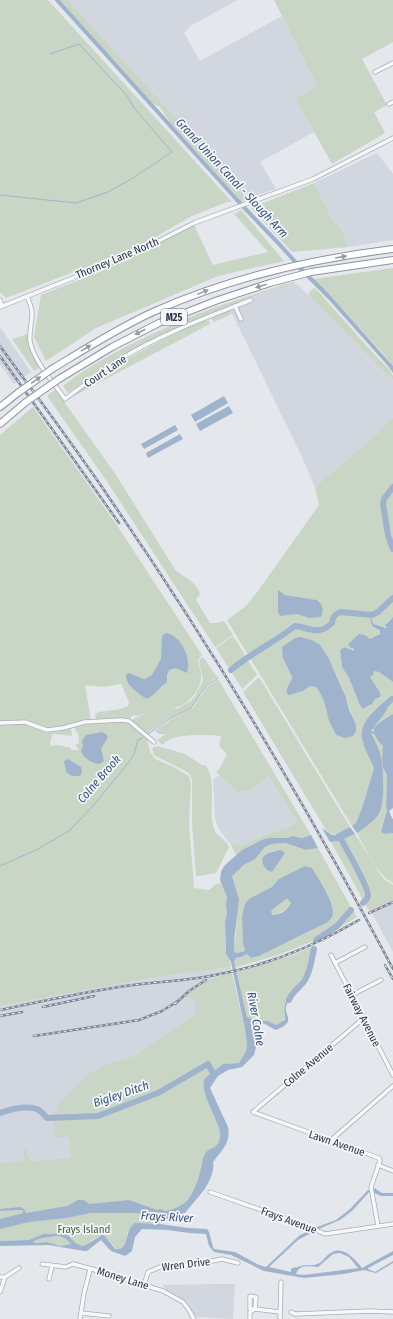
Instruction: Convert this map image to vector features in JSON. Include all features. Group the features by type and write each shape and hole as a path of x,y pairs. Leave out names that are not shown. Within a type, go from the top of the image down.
{"highway":[{"name":"M25","path":"0,407 52,369 105,337 153,312 214,288 291,266 393,249"},
{"name":"M25","path":"0,424 26,402 59,379 112,347 159,323 218,300 270,283 312,272 393,260"}],"street":[{"path":"375,72 393,64"},
{"path":"389,104 393,102"},
{"name":"Thorney Lane North","path":"1,307 133,254 194,223 324,175 393,138"},
{"name":"Court Lane","path":"27,296 32,311 30,334 32,348 65,399 118,361 148,345 189,325 251,300"},
{"path":"0,300 1,307"},
{"path":"235,306 241,319"},
{"path":"0,723 25,722 47,730 63,728 85,722 121,720 129,721 154,742"},
{"path":"335,963 365,947"},
{"name":"Fairway Avenue","path":"331,955 393,1075"},
{"path":"352,995 381,980"},
{"name":"Colne Avenue","path":"253,1113 364,1018"},
{"path":"330,1141 393,1086"},
{"name":"Lawn Avenue","path":"253,1113 378,1158 380,1160 378,1165"},
{"path":"378,1226 371,1187 372,1183 378,1165 393,1171"},
{"name":"Frays Avenue","path":"210,1192 307,1226 325,1234 393,1224"},
{"name":"Wren Drive","path":"144,1285 148,1272 158,1267 171,1265 192,1265 222,1259 238,1263"},
{"path":"42,1264 66,1267 73,1264 92,1269"},
{"path":"49,1280 52,1266"},
{"path":"0,1277 5,1277 19,1268"},
{"name":"Money Lane","path":"80,1319 84,1292 90,1270 92,1269 163,1291 179,1299 189,1310 194,1319"},
{"path":"0,1292 5,1277"},
{"path":"280,1319 281,1282"},
{"path":"250,1319 250,1312 255,1309 280,1312"},
{"path":"291,1312 296,1314 370,1311 393,1312"},
{"path":"81,1313 109,1316"}],"shaded area":[{"path":"68,0 238,0 190,26 184,33 200,61 282,16 317,86 295,98 314,132 260,162 276,189 249,198"},
{"path":"377,153 393,174 393,240 348,247 343,232 332,219 314,183"},
{"path":"289,284 297,284 393,380 393,418 383,425 384,428 315,487 302,457 229,307"},
{"path":"0,327 31,372 14,384 0,364"},
{"path":"220,775 237,792 250,790 269,776 297,822 291,826 254,839 241,846 229,843 219,829 215,819 213,779"},
{"path":"393,904 393,952 372,913"},
{"path":"231,967 232,973 219,975 200,985 186,997 195,999 195,1015 136,1055 106,1065 58,1109 56,1137 69,1136 71,1158 0,1163 0,1006 146,979"},
{"path":"235,1284 233,1319 196,1317 188,1304 167,1291 162,1285"}],"green space":[{"path":"0,0 48,0 232,202 227,202 192,216 136,248 6,298 0,292"},
{"path":"59,0 68,0 249,198 241,202 169,121 160,107 152,103"},
{"path":"274,0 393,0 393,42 362,59 387,105 374,112 385,133 332,164 295,98 317,86"},
{"path":"314,183 332,219 343,232 348,247 292,252 251,208"},
{"path":"241,210 284,261 218,276 96,328 46,361 34,337 41,295 126,261 194,225 213,265 268,252 234,214"},
{"path":"393,268 393,366 382,352 314,279"},
{"path":"294,282 295,284 289,284 229,306 173,331 93,376 68,393 63,386 81,372 107,357 192,316"},
{"path":"315,288 389,369 393,376 393,380 308,295 311,290"},
{"path":"230,310 232,314 214,322 211,318"},
{"path":"205,320 209,321 210,324 68,399 123,361 167,337"},
{"path":"28,334 31,350 39,368 34,371 12,339"},
{"path":"56,389 116,475 176,571 196,586 200,594 196,600 210,623 224,621 233,635 215,647 104,477 47,396"},
{"path":"33,407 116,524 202,655 198,660 201,676 199,687 188,701 183,705 173,708 177,709 192,700 195,696 203,681 199,660 203,657 217,677 206,685 191,708 169,718 146,734 130,721 148,712 138,716 133,715 129,720 96,720 95,714 99,712 121,709 128,706 129,702 121,684 103,687 85,685 91,721 71,727 72,736 52,735 50,744 51,746 59,745 71,748 71,750 79,750 76,746 76,744 79,743 78,732 76,732 75,728 80,725 108,721 128,722 147,739 150,752 155,759 174,767 189,776 191,785 189,823 194,888 209,890 216,884 221,883 224,888 227,898 225,946 231,967 146,979 0,1006 0,435"},
{"path":"393,418 393,486 382,504 387,536 393,551 393,598 380,610 371,615 342,612 337,613 333,617 331,623 323,628 314,629 296,626 248,655 227,620 246,606 258,591 319,505 315,487 384,428 383,425","holes":["278,591 285,595 317,600 309,618 303,614 278,612"]},
{"path":"393,488 393,548 388,535 383,504"},
{"path":"393,599 393,617 386,623 387,628 374,624 371,617"},
{"path":"341,613 369,616 372,626 380,632 377,636 370,639 365,635 349,642 354,651 344,647 340,650 342,667 349,678 362,708 370,706 375,699 381,695 370,677 372,676 374,670 393,682 393,696 391,696 376,709 363,726 362,739 374,768 362,808 356,823 352,826 250,658 295,627 319,631 333,623 335,616","holes":["320,645 346,696 353,717 336,735 326,704 316,687 310,686 303,691 290,695 290,682 292,677 283,658"]},
{"path":"233,636 247,658 230,670 216,648"},
{"path":"247,659 257,675 242,689 231,671"},
{"path":"259,677 350,827 341,833 332,834 326,830 243,692"},
{"path":"218,679 311,835 302,838 292,836 287,838 270,838 249,846 236,855 230,843 241,846 254,839 291,826 297,822 269,776 250,790 237,792 216,772 220,768 227,754 219,746 221,736 181,736 167,741 163,745 157,740 166,734 160,734 155,731 170,720 193,708 206,688"},
{"path":"393,702 393,714 380,722 374,732 371,731 388,707"},
{"path":"370,733 375,735 384,749 382,759 383,768 387,775 387,810 381,832 385,834 393,833 393,883 377,868 357,833 377,818 383,800 384,779 378,747"},
{"path":"157,746 185,754 202,765 205,765 209,772 212,788 212,815 215,831 229,847 216,873 196,875 192,823 192,780 190,774 187,772 154,755 152,748"},
{"path":"355,834 380,874 385,880 393,885 393,900 369,911 331,842 339,841"},
{"path":"285,843 306,850 318,848 352,909 337,925 316,940 278,955 234,968 236,958 247,954 251,958 259,956 328,922 328,894 312,868 305,866 296,871 285,900 288,898 291,905 287,909 275,915 271,913 273,909 282,902 272,887 245,951 236,953 234,951 238,894 231,876 244,865 255,859 265,847 272,844","holes":["277,850 280,861 273,871 271,869 273,865 269,864 268,868 262,860 270,852"]},
{"path":"353,910 357,917 317,941 337,926"},
{"path":"313,946 311,960 304,979 286,999 284,1021 276,1025 268,1021 256,1021 247,1017 236,972 293,955"},
{"name":"Frays Island","path":"232,973 245,1029 247,1045 246,1051 239,1063 223,1064 205,1078 204,1090 219,1128 220,1139 219,1143 205,1155 196,1185 187,1200 174,1209 168,1211 162,1210 160,1224 152,1224 127,1232 125,1244 119,1249 116,1249 104,1235 82,1246 74,1243 72,1239 56,1233 43,1234 29,1240 0,1241 0,1163 25,1161 23,1150 26,1149 30,1161 71,1158 69,1137 55,1137 53,1115 58,1109 58,1105 90,1073 106,1065 136,1055 195,1015 195,999 185,997 207,981 218,976"},
{"path":"59,1236 66,1239 71,1244 60,1246 48,1242 34,1243 34,1241 44,1237"}],"water":[{"path":"300,265 328,293 393,366 393,373 330,301 295,266"},
{"path":"224,396 228,403 195,422 191,415"},
{"path":"229,406 233,413 200,431 196,424"},
{"path":"175,425 178,430 144,449 141,444"},
{"path":"180,434 183,439 148,458 146,453"},
{"path":"278,590 285,595 317,600 321,604 322,608 321,617 309,618 297,614 280,616 278,612"},
{"path":"369,615 372,615 371,618 374,624 386,628 385,625 393,617 393,682 379,672 374,671 373,675 370,677 381,695 375,699 372,704 363,709 349,678 342,667 340,650 344,647 354,651 354,649 348,644 359,634 365,635 370,639 380,634 380,631 372,626"},
{"path":"166,633 176,638 184,648 188,661 187,673 176,668 169,670 167,682 147,699 130,686 126,679 126,675 129,673 144,679 152,675 161,659 162,636"},
{"path":"300,637 312,640 320,645 328,657 346,697 349,709 356,725 356,731 353,736 345,738 336,735 325,705 316,687 310,686 303,691 288,695 287,688 292,677 283,658 282,647 295,638"},
{"path":"391,696 393,696 393,702 371,731 374,732 374,728 380,722 393,714 393,808 389,811 393,819 393,833 385,834 381,832 387,810 387,775 383,768 383,746 375,735 371,733 381,756 384,785 382,805 376,818 357,833 352,826 356,823 362,808 374,768 363,744 362,730 365,723 374,711"},
{"path":"102,732 108,737 101,749 104,761 97,764 82,754 82,741 86,735"},
{"path":"68,759 81,767 82,772 80,776 72,776 66,772 64,761"},
{"path":"350,827 355,834 339,841 330,842 322,828 332,835 335,835"},
{"name":"Frays River","path":"311,835 318,848 306,850 285,843 272,844 265,847 255,859 244,865 232,876 239,899 234,942 234,951 236,953 245,951 243,942 242,916 245,904 249,899 272,887 279,879 305,866 312,868 326,892 333,912 332,917 328,922 259,956 251,958 247,954 236,958 234,962 247,1017 256,1021 268,1021 276,1025 285,1020 286,1002 291,992 293,995 286,1006 288,1022 283,1027 276,1030 262,1023 251,1026 256,1047 254,1055 242,1067 228,1070 218,1076 210,1088 228,1127 229,1133 225,1146 213,1162 211,1176 204,1190 185,1213 168,1219 138,1213 91,1213 66,1218 29,1222 0,1229 0,1219 23,1213 23,1210 0,1211 0,1209 20,1207 24,1209 26,1213 67,1206 78,1200 84,1200 89,1204 129,1200 157,1210 160,1209 166,1211 186,1202 194,1190 198,1180 205,1154 217,1145 220,1138 218,1127 204,1090 205,1078 223,1064 239,1063 246,1051 247,1045 231,962 226,954 225,922 227,913 227,897 220,880 221,872 224,866 242,850 264,839 287,838 292,836 302,838","holes":["288,899 291,903 288,908 281,913 273,915 271,912 273,909"]},
{"path":"281,850 285,853 273,871 269,871 262,862 262,859 266,854"},
{"path":"376,1188 382,1193 393,1193 393,1196 381,1196 370,1191 352,1211 340,1220 298,1240 269,1267 291,1272 291,1269 295,1267 319,1263 334,1251 343,1251 355,1260 362,1268 393,1251 393,1255 368,1268 375,1272 393,1261 393,1263 376,1273 364,1270 344,1274 304,1278 264,1271 231,1255 214,1252 209,1246 206,1234 168,1230 142,1229 135,1237 132,1251 125,1256 111,1251 101,1240 87,1251 49,1245 0,1246 0,1241 29,1240 43,1234 64,1233 75,1243 82,1246 104,1235 115,1249 120,1249 125,1244 129,1231 135,1223 160,1224 207,1229 214,1249 235,1252 259,1265 266,1267 300,1235 336,1220 350,1209 367,1191","holes":["59,1236 66,1239 71,1244 60,1246 48,1242 34,1243 34,1241 46,1237","340,1253 349,1257 358,1268 304,1275 296,1274 300,1268 309,1266 318,1267 333,1254"]}],"waterway":[{"name":"Grand Union Canal - Slough Arm","path":"57,0 237,200 299,266"},
{"path":"0,195 76,203 108,192 133,178 172,152 134,108 128,97 79,44 50,54"},
{"name":"Colne Brook","path":"393,487 384,499 383,504 388,535 393,549"},
{"name":"Colne Brook","path":"231,670 295,626 314,630 323,629 332,623 334,617 341,612 372,615 378,612 393,598"},
{"name":"Colne Brook","path":"147,735 169,719 191,708 206,686 218,678"},
{"name":"Colne Brook","path":"0,866 36,850 69,831 92,807 129,762 134,754 138,740 144,737"},
{"path":"340,837 361,876 367,891 368,898 363,903"},
{"path":"316,940 337,926 351,910"},
{"name":"Bigley Ditch","path":"289,1000 292,994 307,977 314,949"},
{"name":"Bigley Ditch","path":"0,1113 28,1107 37,1109 47,1118 98,1116 158,1093 208,1064 214,1075"}],"railway":[{"path":"0,346 70,441 149,556 223,672 294,789 393,969"},
{"path":"0,356 119,523"},
{"path":"369,913 393,902"},
{"path":"0,1010 99,990 137,984 198,978 230,972 287,955 324,939 359,920"},
{"path":"385,965 393,979"},
{"path":"175,1004 189,991 206,980"},
{"path":"43,1007 94,996"},
{"path":"34,1036 139,1020 162,1011 178,1001"},
{"path":"0,1016 22,1012"}],"water label":[{"name":"River Colne","path":"256,1019"}]}
